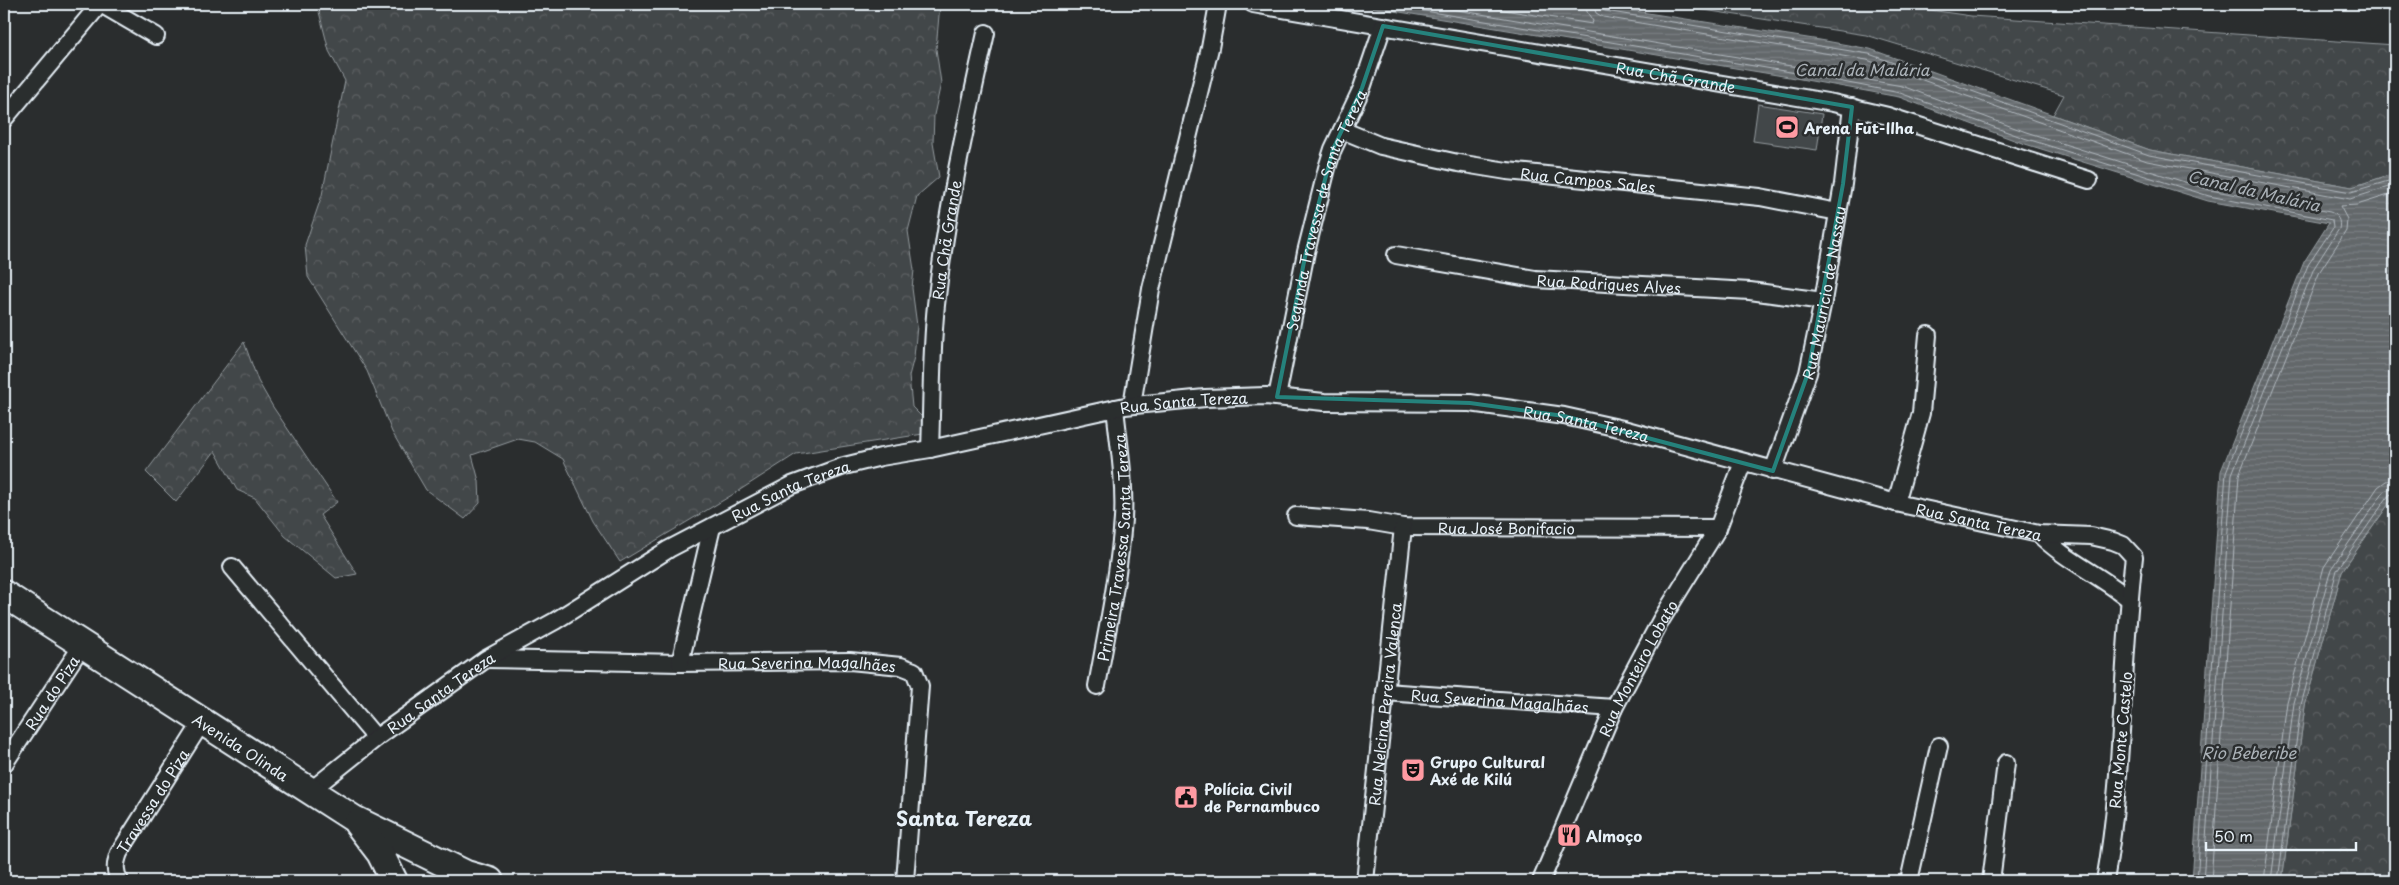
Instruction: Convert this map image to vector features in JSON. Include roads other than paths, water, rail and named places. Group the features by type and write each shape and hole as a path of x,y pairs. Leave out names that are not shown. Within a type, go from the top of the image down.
{"main road":[{"name":"Avenida Olinda","path":"4,594 354,819 466,874 490,881"},
{"path":"354,819 380,853 394,881"}],"street":[{"path":"4,119 101,4 156,36"},
{"path":"1132,405 1150,289 1210,48 1218,4"},
{"name":"Rua Chã Grande","path":"1253,4 1852,107 1962,138 2089,180"},
{"name":"Segunda Travessa de Santa Tereza","path":"1276,398 1306,252 1327,168 1362,88 1383,26"},
{"name":"Rua Chã Grande","path":"930,449 936,307 943,248 957,163 986,33"},
{"name":"Rua Mauricio de Nassau","path":"1773,471 1808,372 1823,301 1843,184 1852,107"},
{"name":"Rua Campos Sales","path":"1342,130 1382,146 1458,163 1507,171 1760,197 1838,212"},
{"name":"Rua Rodrigues Alves","path":"1396,255 1535,279 1750,291 1823,301"},
{"path":"1896,503 1920,413 1928,335"},
{"name":"Rua Santa Tereza","path":"310,791 376,738 486,659 555,621 669,549 792,485 844,466 1132,405 1205,398 1276,398 1324,402 1470,403 1564,416 1623,429 1896,503 2039,534 2091,536 2113,541 2123,545 2134,557"},
{"name":"Primeira Travessa Santa Tereza","path":"1097,686 1123,518 1122,472 1115,408"},
{"name":"Rua Monteiro Lobato","path":"1541,881 1614,708 1661,620 1718,528 1743,462"},
{"name":"Rua José Bonifacio","path":"1296,516 1368,521 1403,527 1718,528"},
{"path":"680,663 712,527"},
{"name":"Rua Nelcina Pereira Valenca","path":"1366,881 1403,527"},
{"path":"2039,534 2052,546 2097,575 2129,599"},
{"name":"Rua Monte Castelo","path":"2105,881 2114,817 2123,719 2129,599 2134,557"},
{"path":"232,567 376,738"},
{"name":"Rua do Piza","path":"4,764 82,644"},
{"name":"Rua Severina Magalhães","path":"486,659 680,663 850,661 901,666 914,671 920,686 905,881"},
{"name":"Rua Severina Magalhães","path":"1385,692 1614,708"},
{"name":"Travessa do Piza","path":"120,881 116,874 115,863 119,853 202,722"},
{"path":"1909,881 1938,746"},
{"path":"1992,881 2006,763"}],"water":[{"path":"1352,4 1590,4 1820,40 1870,49 2150,150 2352,187 2395,173 2395,495 2342,571 2305,706 2282,881 2192,881 2221,471 2304,262 2329,223 2208,201 2022,143 1899,97"}],"place":[{"name":"Arena Fut-Ilha","path":"1787,127"},
{"name":"Grupo Cultural Axé de Kilú","path":"1413,770"},
{"name":"Polícia Civil de Pernambuco","path":"1186,797"},
{"name":"Almoço","path":"1569,835"}],"district":[{"name":"Santa Tereza","path":"964,818"}],"water label":[{"name":"Canal da Malária","path":"1862,69"},
{"name":"Canal da Malária","path":"2254,190"},
{"name":"Rio Beberibe","path":"2249,752"}]}
